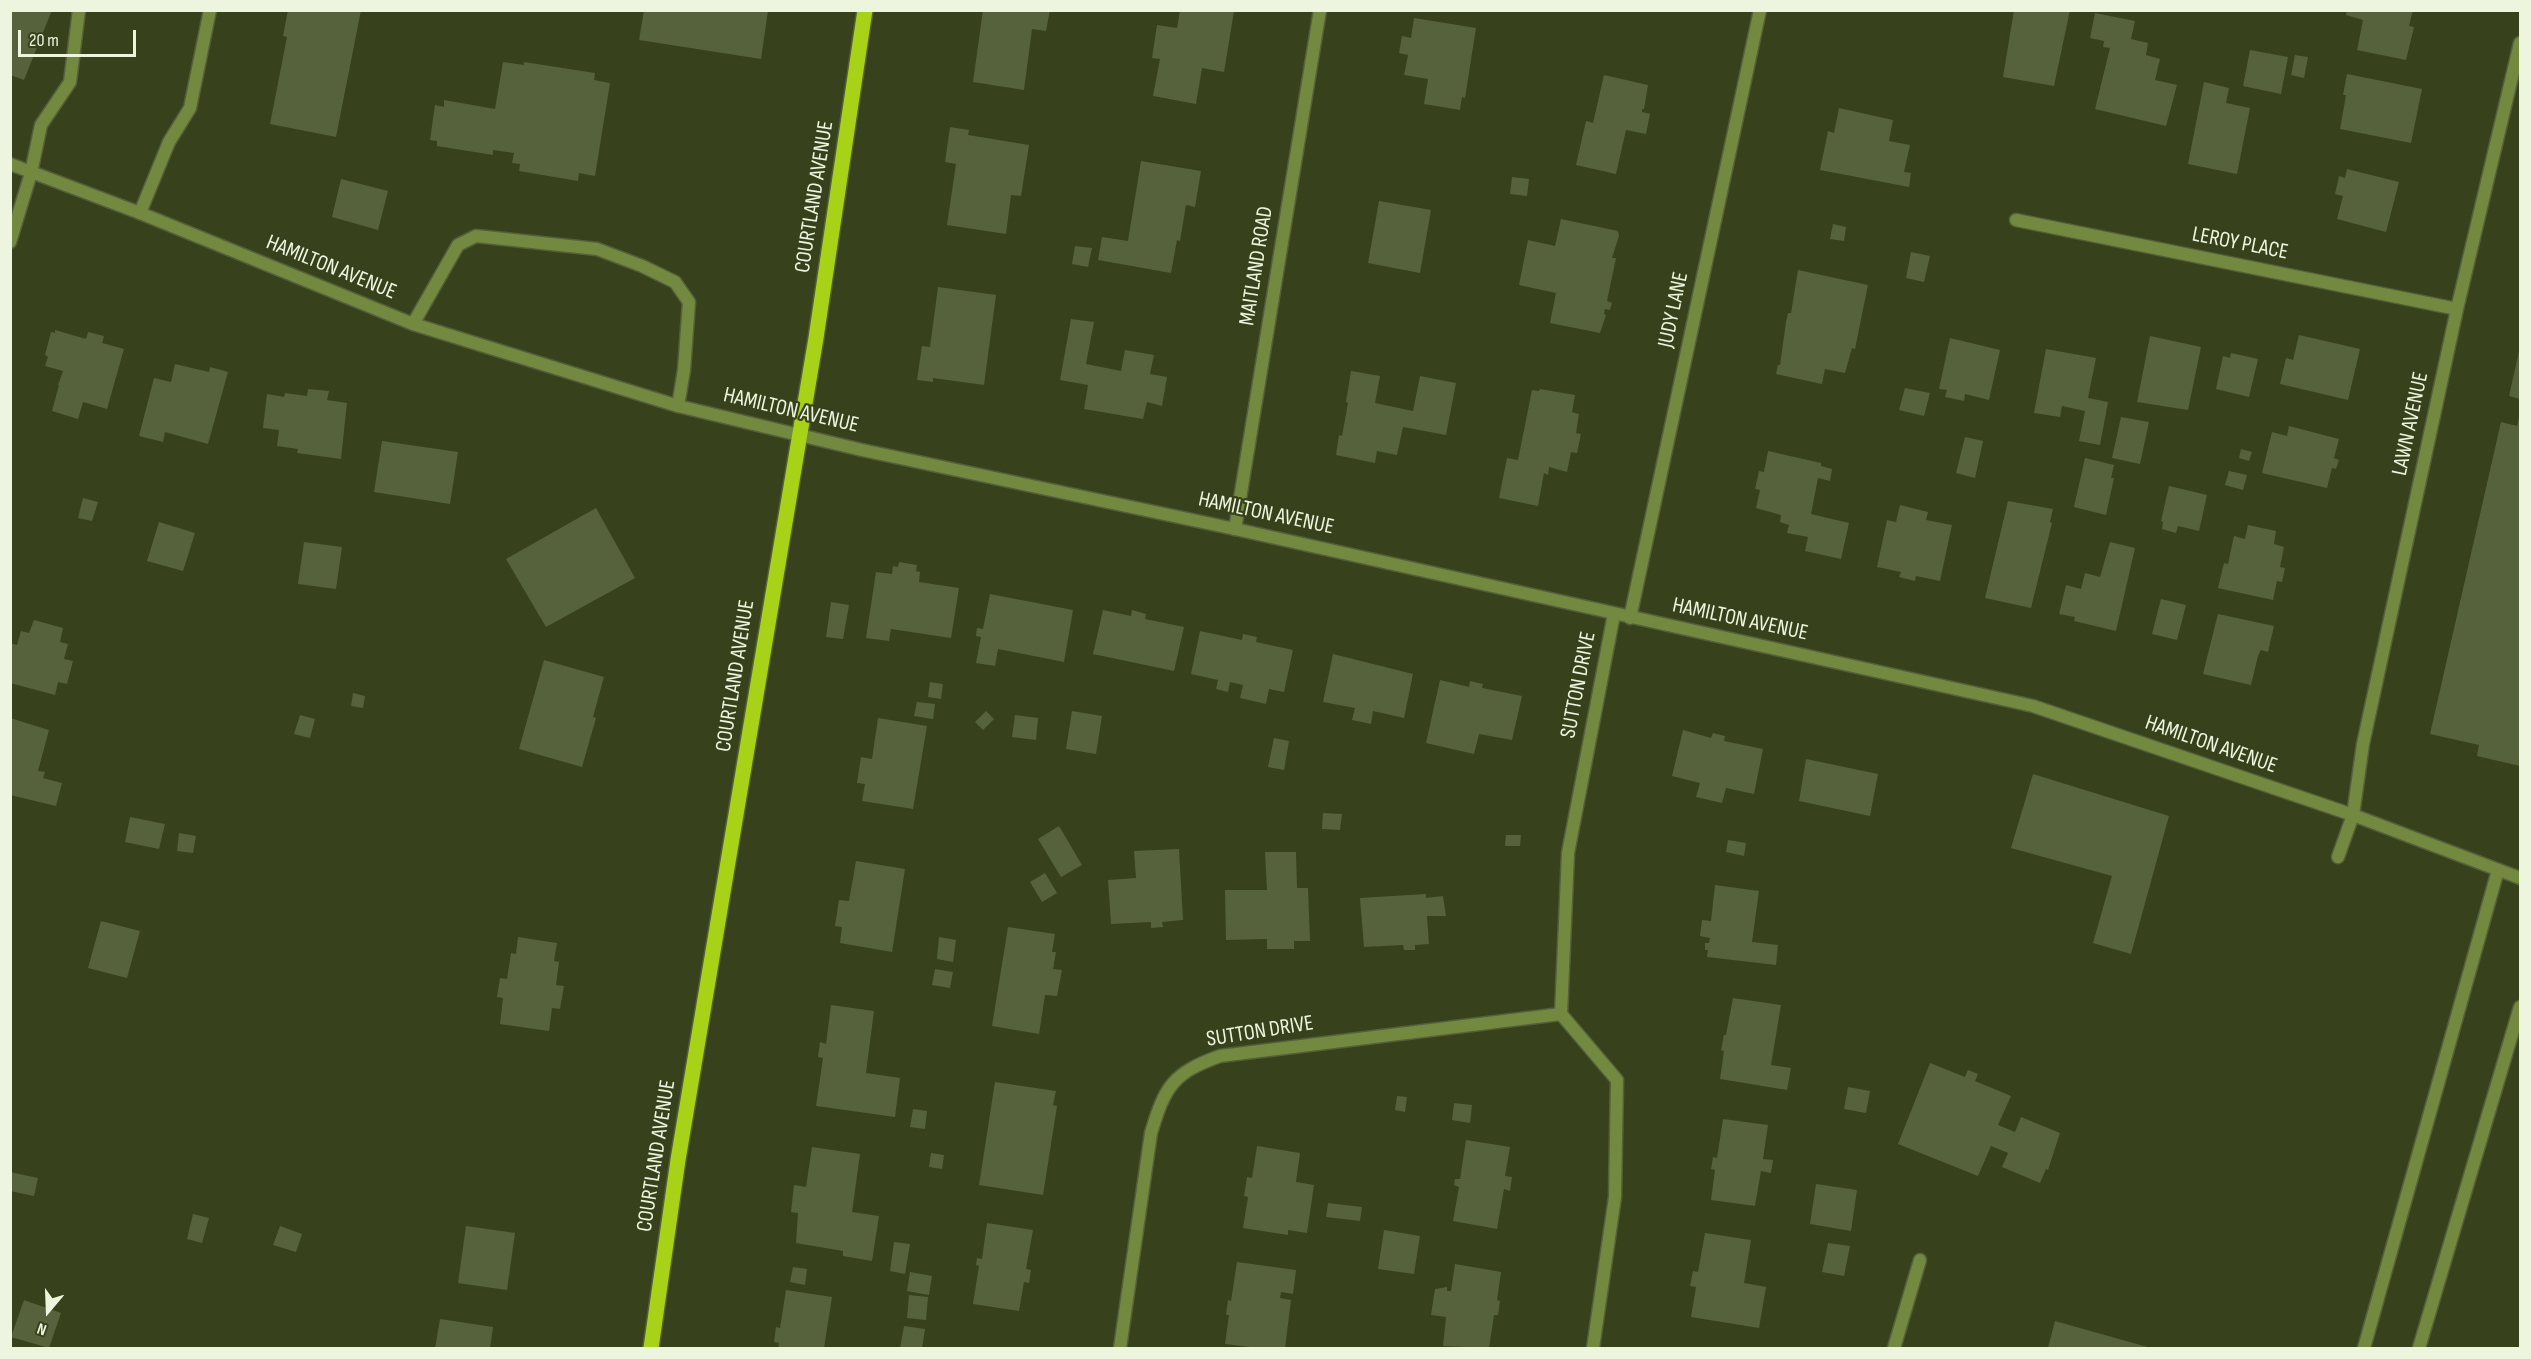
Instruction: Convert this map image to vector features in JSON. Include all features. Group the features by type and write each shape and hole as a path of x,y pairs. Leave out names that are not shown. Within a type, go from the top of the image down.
{"main road":[{"name":"COURTLAND AVENUE","path":"651,1348 678,1160 816,338 866,10"}],"street":[{"path":"10,242 31,172 41,125 70,82 79,10"},
{"path":"140,213 169,142 190,108 210,10"},
{"name":"MAITLAND ROAD","path":"1235,529 1320,10"},
{"name":"JUDY LANE","path":"1630,618 1760,10"},
{"name":"LAWN AVENUE","path":"2338,857 2353,815 2363,744 2457,309 2520,43"},
{"name":"HAMILTON AVENUE","path":"10,164 140,213 413,324 678,406 799,436 1235,529 2033,706 2353,815 2520,878"},
{"name":"LEROY PLACE","path":"2016,220 2457,309"},
{"path":"413,324 458,244 476,236 597,249 642,266 675,282 689,302 684,370 678,406"},
{"name":"SUTTON DRIVE","path":"1120,1348 1151,1132 1161,1101 1175,1078 1198,1063 1220,1056 1561,1014 1568,853 1614,614"},
{"path":"2364,1348 2498,870"},
{"path":"2419,1348 2520,1007"},
{"path":"1561,1014 1617,1080 1615,1197 1593,1348"},
{"path":"1894,1348 1920,1260"}],"building":[{"path":"10,10 52,10 24,80 10,75"},
{"path":"288,10 361,10 336,137 270,124 287,37 283,36"},
{"path":"644,10 768,10 761,59 639,40"},
{"path":"983,10 1050,10 1046,31 1032,29 1024,90 973,82"},
{"path":"1180,10 1234,11 1224,72 1202,68 1196,104 1153,96 1160,59 1152,58 1157,25 1177,28"},
{"path":"2014,10 2070,10 2054,86 2003,77"},
{"path":"2347,10 2413,10 2409,26 2414,27 2406,60 2357,50 2363,20 2346,15"},
{"path":"2095,13 2135,21 2131,39 2148,43 2146,55 2160,59 2155,80 2177,85 2166,126 2095,109 2110,48 2103,47 2104,41 2090,38"},
{"path":"1414,18 1476,28 1465,98 1462,97 1460,110 1424,104 1428,79 1404,75 1408,55 1399,53 1402,36 1411,38"},
{"path":"2250,50 2288,57 2281,94 2243,86"},
{"path":"2295,55 2308,57 2304,78 2291,75"},
{"path":"503,62 524,65 524,62 595,73 594,80 610,83 595,176 579,173 578,181 519,171 520,164 512,163 514,153 493,150 493,155 437,146 437,141 430,140 435,105 444,107 444,100 495,109"},
{"path":"2347,74 2422,89 2411,143 2340,129"},
{"path":"1604,75 1648,85 1644,109 1642,109 1642,112 1650,114 1646,134 1626,130 1616,174 1576,165 1586,121 1593,123"},
{"path":"2204,82 2229,88 2226,103 2250,108 2237,174 2188,164"},
{"path":"1839,108 1893,120 1889,141 1910,145 1904,172 1911,173 1909,187 1820,170 1828,131 1834,133"},
{"path":"950,127 969,130 968,135 1029,145 1021,196 1011,195 1006,234 947,225 956,164 945,162"},
{"path":"1141,161 1201,171 1195,207 1186,205 1180,241 1177,240 1171,273 1098,260 1102,237 1128,241"},
{"path":"2347,169 2399,182 2386,232 2337,219 2343,196 2335,194 2339,176 2345,178"},
{"path":"1512,177 1529,179 1527,196 1510,194"},
{"path":"341,179 388,191 378,230 332,217"},
{"path":"1379,201 1431,210 1420,273 1368,263"},
{"path":"1561,219 1618,231 1619,236 1612,258 1616,258 1607,301 1612,303 1610,310 1605,309 1604,314 1606,315 1600,333 1550,323 1556,293 1519,285 1528,240 1555,246"},
{"path":"1833,224 1846,227 1844,241 1830,239"},
{"path":"1075,246 1092,248 1088,267 1072,264"},
{"path":"1911,252 1930,256 1924,282 1906,278"},
{"path":"1798,270 1868,285 1855,349 1852,348 1845,373 1825,369 1822,384 1776,374 1778,365 1780,365 1788,313 1791,313"},
{"path":"938,287 996,295 984,385 933,378 933,382 917,380 922,346 930,347"},
{"path":"1071,319 1094,322 1086,364 1121,371 1125,350 1154,355 1150,374 1167,377 1162,406 1147,402 1143,419 1084,409 1088,385 1060,380"},
{"path":"55,330 86,339 88,332 104,336 102,343 124,349 107,409 83,402 78,419 52,411 63,371 45,366 48,357 45,355 51,332 55,333"},
{"path":"2299,335 2360,349 2348,400 2280,384 2286,358 2293,360"},
{"path":"2150,336 2201,347 2188,410 2137,402"},
{"path":"1950,338 2000,350 1989,400 1965,394 1964,401 1945,397 1947,390 1939,389"},
{"path":"2520,347 2520,399 2509,396"},
{"path":"2046,349 2096,358 2088,398 2108,402 2100,445 2079,441 2085,411 2062,406 2060,417 2034,413"},
{"path":"2231,353 2258,359 2249,397 2216,389 2223,356 2230,358"},
{"path":"175,364 209,372 210,367 228,372 208,444 165,432 163,442 139,436 154,378 171,382"},
{"path":"1351,371 1380,376 1375,403 1413,411 1420,376 1456,383 1446,435 1403,427 1397,455 1377,451 1375,463 1336,455 1348,403 1346,402"},
{"path":"1905,388 1930,393 1924,416 1899,410"},
{"path":"308,389 329,391 327,400 347,403 341,459 297,453 298,449 277,446 279,430 263,428 267,394 284,397 285,393 307,396"},
{"path":"1540,389 1575,395 1572,412 1579,414 1576,433 1581,434 1577,453 1571,452 1567,472 1549,467 1548,475 1544,473 1538,506 1499,498 1507,458 1518,460 1532,390 1539,391"},
{"path":"2520,413 2520,766 2477,756 2479,745 2430,734 2501,422 2517,426"},
{"path":"2121,417 2149,422 2140,464 2112,458"},
{"path":"2289,426 2339,439 2334,458 2339,460 2336,469 2332,468 2327,488 2262,473 2272,432 2287,436"},
{"path":"1965,437 1983,441 1975,478 1956,473"},
{"path":"382,441 458,452 450,504 374,492"},
{"path":"2241,449 2252,452 2249,461 2239,458"},
{"path":"1768,451 1821,463 1821,466 1832,469 1830,481 1818,478 1811,514 1849,523 1841,559 1805,551 1808,537 1787,533 1789,525 1780,522 1781,515 1756,508 1760,490 1755,489 1759,471 1764,472"},
{"path":"2085,458 2114,465 2111,478 2114,478 2106,515 2074,507"},
{"path":"2229,471 2247,475 2243,490 2225,485"},
{"path":"2169,486 2207,495 2199,531 2178,526 2176,533 2162,529 2163,522 2161,521"},
{"path":"83,498 98,502 92,521 78,518"},
{"path":"2008,501 2053,509 2050,522 2052,523 2031,608 1985,598"},
{"path":"1900,505 1928,512 1926,520 1952,525 1940,581 1916,576 1915,581 1899,577 1901,572 1877,567 1887,520 1896,522"},
{"path":"596,508 635,578 546,627 506,559"},
{"path":"159,522 195,533 183,571 147,561"},
{"path":"2248,525 2276,531 2274,544 2284,547 2280,567 2285,568 2282,582 2277,581 2273,600 2218,588 2224,563 2228,564 2234,536 2245,539"},
{"path":"304,542 342,547 336,589 298,584"},
{"path":"2110,542 2135,548 2116,631 2074,621 2075,617 2059,614 2066,585 2081,589 2085,573 2100,577"},
{"path":"899,562 917,565 916,571 920,572 919,582 959,588 951,638 891,629 889,641 866,638 876,572 892,574 893,566 898,567"},
{"path":"990,594 1073,610 1064,662 998,649 995,666 976,663 981,637 976,636 977,628 983,629"},
{"path":"2161,599 2186,605 2177,640 2152,634"},
{"path":"831,602 849,605 843,639 826,637"},
{"path":"1103,610 1131,616 1132,610 1146,614 1145,619 1184,627 1174,671 1093,654"},
{"path":"2218,614 2274,626 2268,652 2261,650 2258,656 2251,685 2203,674"},
{"path":"34,620 63,628 60,642 68,644 64,659 73,661 67,684 58,682 55,695 10,683 10,643 17,645 21,631 29,633"},
{"path":"1200,631 1242,640 1243,634 1257,637 1256,642 1293,650 1284,692 1269,689 1266,704 1240,698 1243,685 1230,682 1228,692 1216,689 1218,680 1191,674"},
{"path":"1333,654 1413,674 1404,718 1373,711 1371,724 1352,720 1355,708 1323,702"},
{"path":"544,660 604,677 593,717 596,718 582,767 519,749"},
{"path":"1440,680 1469,687 1470,681 1483,684 1482,688 1522,696 1512,740 1479,734 1474,754 1426,743"},
{"path":"930,682 943,684 941,699 928,697"},
{"path":"353,693 365,696 363,708 351,706"},
{"path":"917,702 935,704 933,719 914,716"},
{"path":"986,711 994,719 983,730 975,722"},
{"path":"1072,711 1102,716 1096,754 1066,749"},
{"path":"300,715 315,719 310,738 294,734"},
{"path":"1015,715 1038,718 1036,740 1012,737"},
{"path":"10,718 49,730 38,771 45,772 43,778 62,783 56,806 10,795"},
{"path":"878,718 927,726 913,809 862,801 865,784 857,783 861,757 872,759"},
{"path":"1683,730 1711,738 1713,733 1725,736 1724,741 1763,749 1754,794 1726,788 1722,803 1696,797 1700,783 1672,776"},
{"path":"1274,738 1289,741 1284,770 1268,767"},
{"path":"1806,759 1878,774 1870,816 1799,801"},
{"path":"2033,774 2169,816 2131,954 2093,943 2112,876 2011,848"},
{"path":"1323,813 1342,814 1340,830 1322,829"},
{"path":"130,817 165,824 159,849 125,842"},
{"path":"1059,826 1082,865 1061,877 1038,839"},
{"path":"179,833 196,836 193,853 177,851"},
{"path":"1506,835 1521,835 1520,846 1505,846"},
{"path":"1728,840 1746,843 1744,856 1726,852"},
{"path":"1179,849 1183,920 1162,922 1163,927 1151,928 1151,922 1111,924 1108,880 1136,878 1134,851"},
{"path":"1265,852 1296,852 1297,888 1308,888 1310,941 1294,941 1294,949 1267,949 1267,939 1226,940 1225,890 1267,890"},
{"path":"856,861 905,869 892,952 840,943 842,927 835,926 839,900 849,901"},
{"path":"1045,873 1057,893 1042,902 1030,882"},
{"path":"1715,885 1759,891 1752,942 1778,945 1776,965 1707,957 1708,950 1705,950 1705,943 1709,943 1710,938 1700,936 1702,920 1711,921"},
{"path":"1426,894 1426,898 1443,896 1446,916 1427,916 1429,944 1415,945 1415,950 1404,950 1403,945 1364,947 1360,898"},
{"path":"101,921 140,931 127,978 88,968"},
{"path":"1008,927 1055,934 1052,952 1056,952 1053,969 1062,970 1057,996 1045,995 1039,1034 992,1026"},
{"path":"518,937 557,943 554,961 559,962 556,985 564,986 560,1009 552,1008 549,1031 500,1024 503,998 497,997 500,978 507,979 511,953 516,954"},
{"path":"939,937 956,940 953,962 937,959"},
{"path":"935,969 953,972 950,988 932,985"},
{"path":"1733,998 1781,1005 1771,1065 1791,1068 1787,1090 1720,1079 1724,1051 1721,1050"},
{"path":"831,1005 874,1011 866,1073 900,1078 895,1117 816,1106 823,1058 818,1057 820,1042 826,1044"},
{"path":"1930,1063 1965,1077 1968,1070 1978,1074 1975,1081 2011,1096 1998,1125 2015,1132 2021,1117 2060,1133 2048,1170 2046,1169 2040,1183 2002,1167 2008,1153 1991,1146 1978,1176 1898,1144"},
{"path":"995,1082 1056,1091 1053,1105 1057,1106 1043,1195 979,1185"},
{"path":"1848,1087 1870,1091 1866,1113 1844,1109"},
{"path":"1397,1096 1407,1097 1405,1112 1395,1110"},
{"path":"1454,1103 1472,1105 1470,1123 1452,1120"},
{"path":"913,1109 927,1111 925,1129 910,1127"},
{"path":"1723,1119 1768,1125 1763,1159 1773,1160 1771,1173 1761,1171 1755,1206 1711,1200 1715,1170 1711,1169 1713,1157 1717,1158"},
{"path":"1466,1140 1510,1147 1505,1176 1512,1177 1510,1191 1504,1189 1497,1229 1453,1221 1459,1187 1454,1185 1455,1179 1460,1179"},
{"path":"1257,1146 1300,1153 1296,1182 1314,1185 1307,1233 1288,1230 1288,1235 1243,1228 1248,1197 1244,1196 1247,1177 1252,1178"},
{"path":"812,1147 860,1154 852,1212 879,1216 872,1261 843,1256 843,1251 796,1243 798,1213 791,1212 794,1185 806,1187"},
{"path":"931,1153 944,1155 942,1169 929,1167"},
{"path":"10,1172 38,1178 34,1196 10,1191"},
{"path":"1816,1184 1857,1190 1851,1231 1810,1224"},
{"path":"1328,1203 1362,1207 1360,1221 1326,1217"},
{"path":"193,1214 209,1218 202,1243 187,1239"},
{"path":"987,1223 1033,1230 1026,1269 1031,1270 1029,1283 1024,1282 1019,1311 973,1304 979,1266 976,1265 977,1258 982,1259"},
{"path":"280,1226 302,1234 296,1252 273,1245"},
{"path":"466,1226 515,1233 507,1290 458,1283"},
{"path":"1384,1230 1420,1236 1414,1274 1378,1269"},
{"path":"1705,1233 1751,1240 1744,1283 1766,1287 1759,1328 1691,1317 1696,1287 1690,1286 1693,1271 1698,1272"},
{"path":"894,1242 910,1244 905,1274 890,1271"},
{"path":"1828,1243 1850,1246 1844,1276 1822,1272"},
{"path":"1237,1262 1296,1270 1293,1294 1281,1292 1280,1298 1291,1300 1285,1348 1225,1344 1229,1315 1226,1315 1228,1300 1231,1301"},
{"path":"1455,1264 1501,1272 1497,1300 1500,1301 1498,1315 1494,1315 1489,1348 1443,1346 1446,1317 1431,1315 1435,1289 1447,1287 1447,1291 1451,1291"},
{"path":"793,1267 807,1269 805,1285 790,1282"},
{"path":"910,1272 932,1276 929,1295 907,1291"},
{"path":"786,1290 832,1297 824,1348 778,1348 779,1343 774,1342 776,1327 780,1328"},
{"path":"909,1295 928,1297 926,1320 907,1318"},
{"path":"24,1300 61,1313 49,1348 11,1337"},
{"path":"440,1319 493,1327 490,1348 435,1348"},
{"path":"2055,1321 2151,1348 2048,1348"},
{"path":"904,1326 925,1329 922,1348 900,1348"}]}
